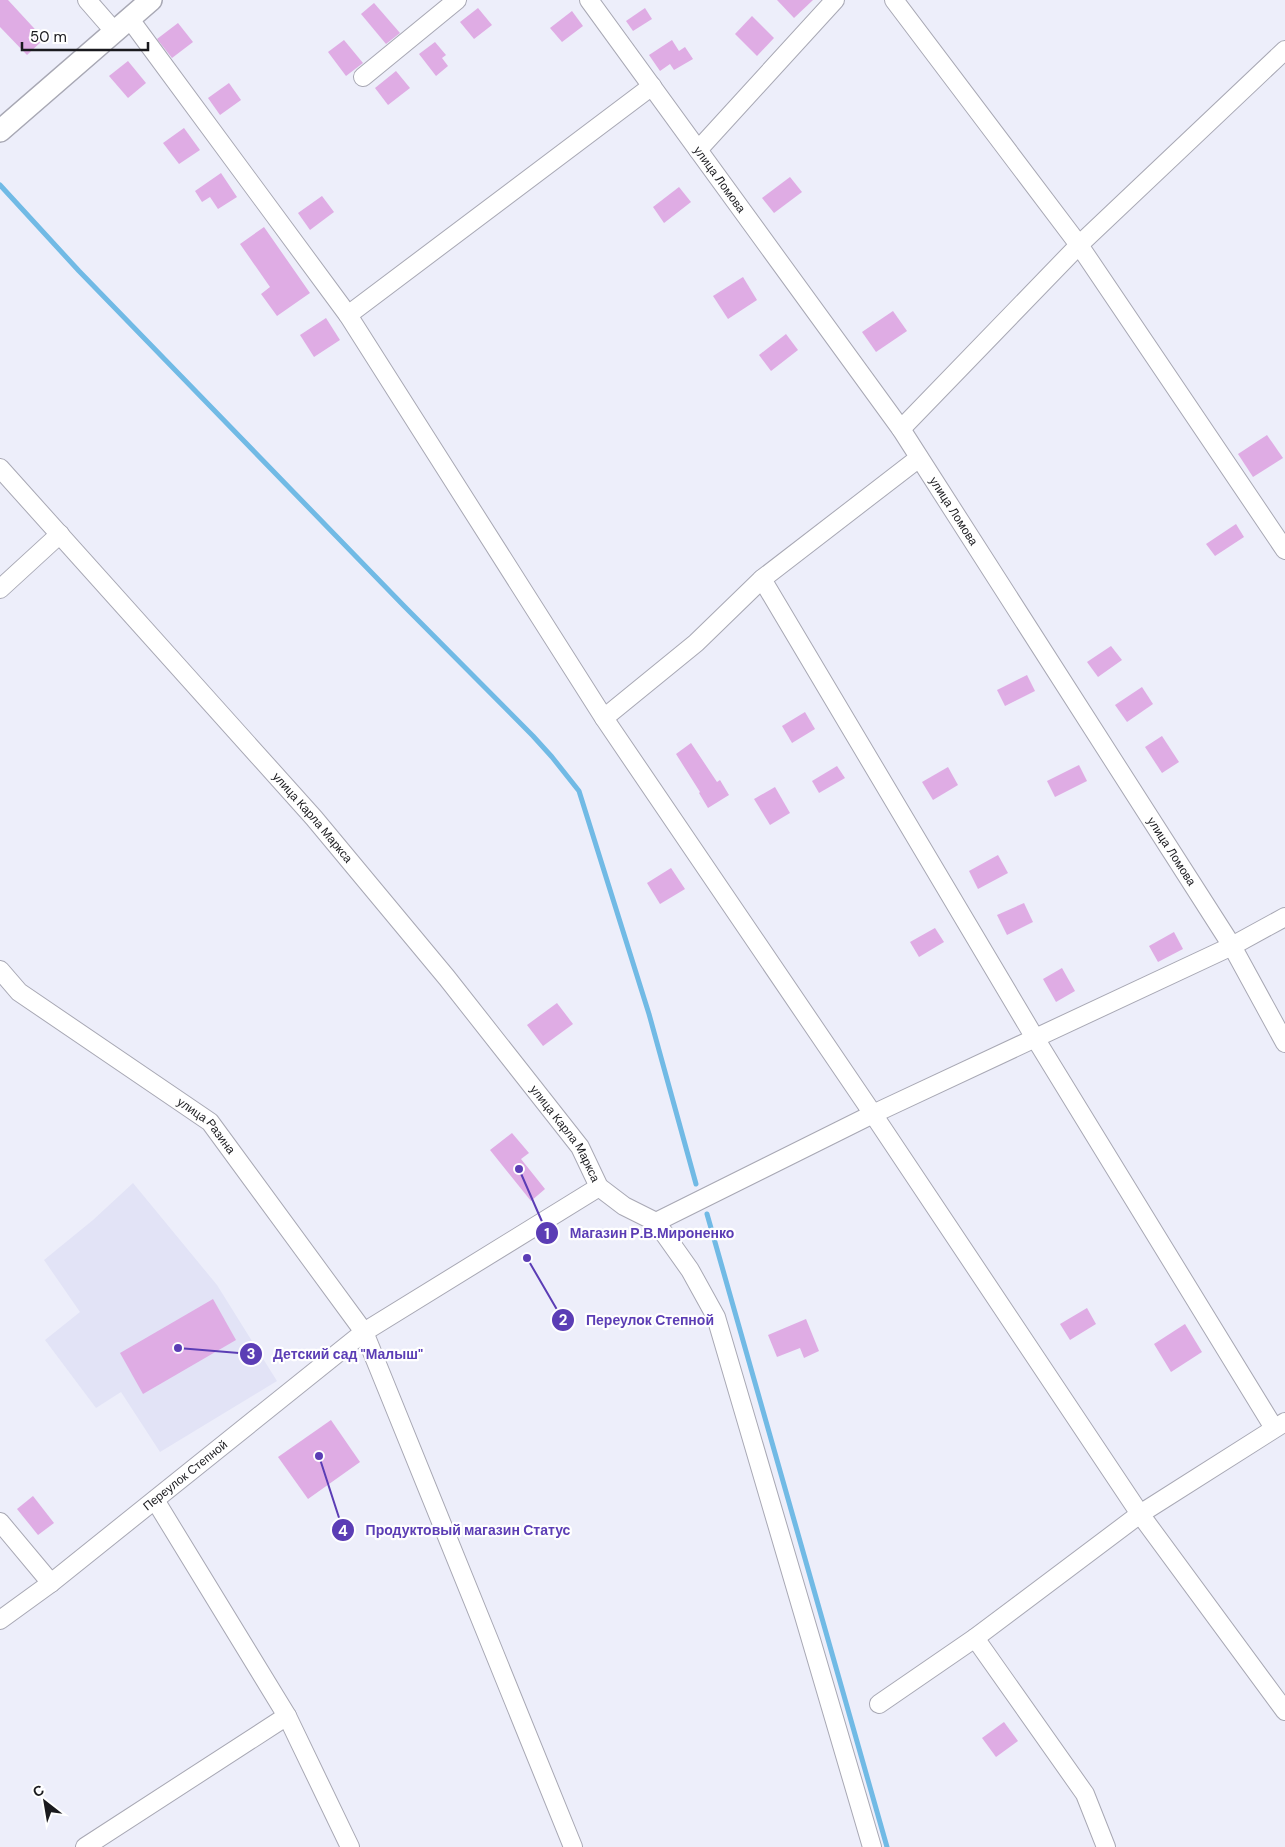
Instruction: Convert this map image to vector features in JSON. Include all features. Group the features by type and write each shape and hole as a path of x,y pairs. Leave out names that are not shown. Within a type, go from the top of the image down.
{"street":[{"path":"87,0 121,25 348,315 604,718 873,1114 1140,1514 1285,1711"},
{"path":"0,132 151,0"},
{"path":"363,76 457,0"},
{"name":"улица Ломова","path":"589,0 901,429 1232,946 1285,1043"},
{"path":"698,150 835,0"},
{"path":"894,0 1079,245 1285,550"},
{"path":"901,429 1079,245 1285,50"},
{"path":"348,315 652,86"},
{"path":"604,718 696,643 762,579 919,458"},
{"name":"улица Карла Маркса","path":"0,468 314,818 441,971 580,1147 599,1187"},
{"path":"0,589 60,534"},
{"path":"762,579 1035,1038 1280,1425 1140,1514 975,1638 879,1704"},
{"path":"656,1222 873,1114 1232,946 1285,917"},
{"name":"улица Разина","path":"0,970 19,992 210,1122 364,1332 573,1847"},
{"path":"599,1187 624,1206 656,1222 690,1270 716,1317 872,1847"},
{"name":"Переулок Степной","path":"0,1620 51,1583 364,1332 599,1187"},
{"path":"155,1500 287,1716 350,1847"},
{"path":"0,1522 51,1583"},
{"path":"975,1638 1085,1794 1106,1847"},
{"path":"85,1847 287,1716"}],"shaded area":[{"path":"133,1183 217,1285 277,1381 160,1452 121,1392 96,1408 45,1340 80,1312 44,1260 93,1220"}],"building":[{"path":"0,0 8,0 44,39 27,55 0,27"},
{"path":"777,0 813,0 794,18"},
{"path":"374,3 400,33 386,44 361,14"},
{"path":"478,8 492,25 474,39 460,22"},
{"path":"645,8 652,19 633,31 626,21"},
{"path":"572,11 583,26 562,42 550,28"},
{"path":"752,16 774,38 757,56 735,34"},
{"path":"178,23 193,42 172,58 157,39"},
{"path":"344,40 363,63 346,76 328,52"},
{"path":"672,40 679,51 685,47 693,59 674,70 670,64 660,71 649,55"},
{"path":"435,42 446,55 442,58 448,66 436,76 419,54"},
{"path":"128,61 146,83 128,98 109,76"},
{"path":"396,71 410,88 388,105 375,88"},
{"path":"229,83 241,100 220,115 208,98"},
{"path":"184,128 200,150 179,164 163,143"},
{"path":"221,173 237,197 218,209 210,197 202,202 195,191"},
{"path":"790,177 802,192 774,213 762,198"},
{"path":"679,187 691,202 664,223 653,207"},
{"path":"322,196 334,212 310,230 298,213"},
{"path":"264,227 310,293 277,316 261,294 270,287 240,244"},
{"path":"743,277 757,300 728,319 713,296"},
{"path":"893,311 907,331 876,352 862,332"},
{"path":"326,318 340,340 314,357 300,335"},
{"path":"786,334 798,350 771,371 759,355"},
{"path":"1267,435 1283,458 1253,477 1238,454"},
{"path":"1236,524 1244,537 1215,556 1206,544"},
{"path":"1111,646 1122,660 1098,677 1087,662"},
{"path":"1027,675 1035,691 1005,706 997,690"},
{"path":"1142,687 1153,704 1127,722 1115,705"},
{"path":"805,712 815,729 792,743 782,726"},
{"path":"1162,736 1179,762 1162,773 1145,747"},
{"path":"691,743 717,782 720,780 729,795 708,808 676,754"},
{"path":"1079,765 1087,781 1055,797 1047,781"},
{"path":"837,766 845,778 819,793 812,781"},
{"path":"948,767 958,785 933,800 922,782"},
{"path":"775,787 790,813 770,825 754,799"},
{"path":"998,855 1008,873 978,889 969,871"},
{"path":"671,868 685,889 660,904 647,883"},
{"path":"1024,903 1033,922 1007,935 997,915"},
{"path":"935,928 944,942 919,957 910,942"},
{"path":"1174,932 1183,949 1158,962 1149,946"},
{"path":"1062,968 1075,991 1056,1002 1043,979"},
{"path":"557,1003 573,1024 543,1046 527,1025"},
{"path":"512,1133 529,1153 521,1159 545,1189 531,1201 490,1150"},
{"path":"213,1299 236,1340 143,1394 120,1353"},
{"path":"1087,1308 1096,1324 1070,1340 1060,1324"},
{"path":"806,1319 819,1351 804,1358 800,1348 777,1357 768,1335"},
{"path":"1185,1324 1202,1352 1171,1372 1154,1344"},
{"path":"331,1420 360,1462 308,1499 278,1457"},
{"path":"33,1496 54,1523 38,1535 17,1509"},
{"path":"1004,1722 1018,1741 996,1757 982,1738"}],"waterway":[{"path":"0,185 79,271 533,736 579,791 649,1014 696,1184"},
{"path":"707,1214 887,1847"}],"place":[{"name":"Магазин Р.В.Мироненко","path":"519,1169"},
{"name":"Переулок Степной","path":"527,1258"},
{"name":"Детский сад \"Малыш\"","path":"178,1348"},
{"name":"Продуктовый магазин Статус","path":"319,1456"}]}
